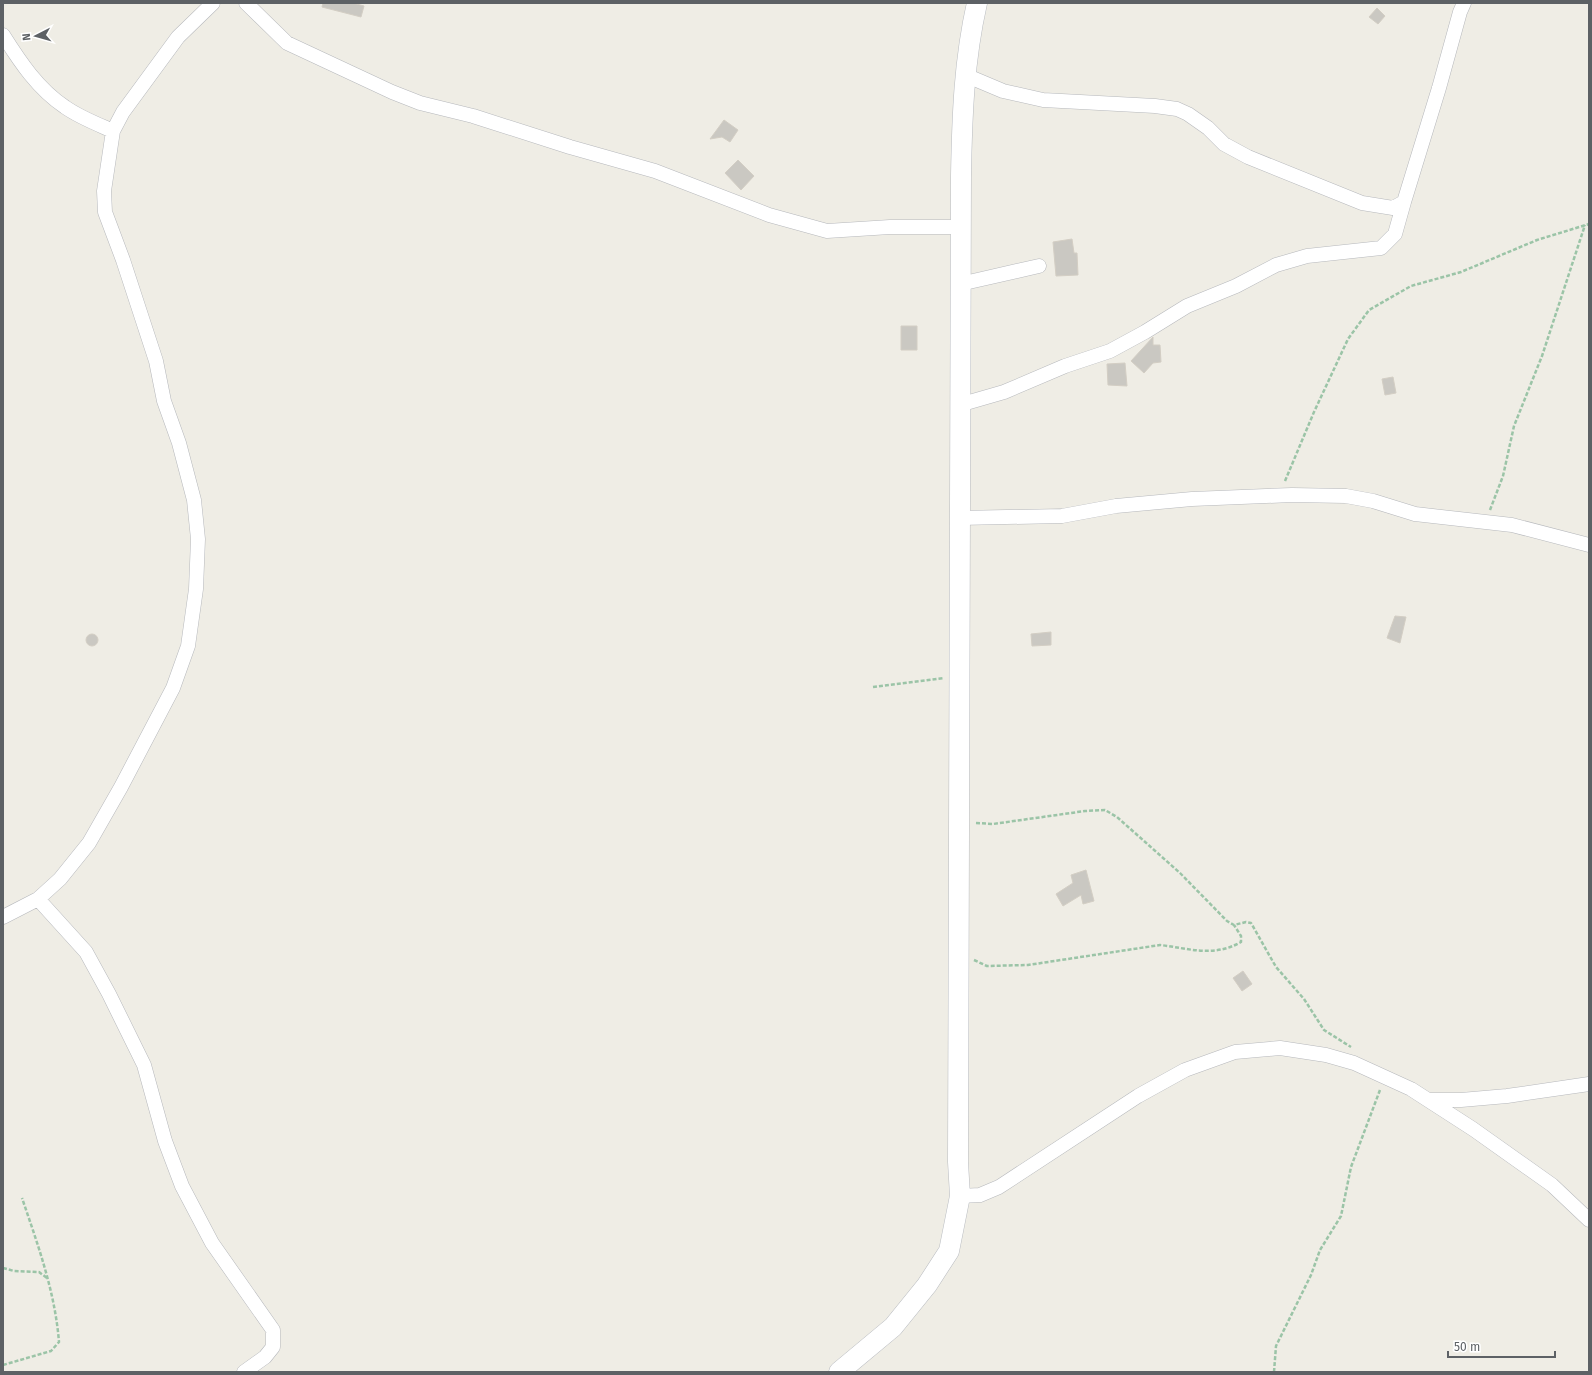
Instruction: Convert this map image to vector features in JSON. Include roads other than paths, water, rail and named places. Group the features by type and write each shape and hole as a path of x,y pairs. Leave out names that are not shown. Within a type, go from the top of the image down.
{"main road":[{"path":"839,1372 893,1326 927,1285 949,1251 960,1196 958,1162 960,820 960,227 963,96 970,33 977,3"}],"street":[{"path":"3,917 38,898 60,879 89,843 170,695 188,646 196,589 198,539 194,500 179,443 164,401 156,361 123,260 105,212 104,191 112,131 123,112 178,37 213,3"},
{"path":"246,3 286,43 392,92 420,103 473,116 577,150 655,171 769,215 827,231 890,227 960,227"},
{"path":"959,405 1004,392 1065,366 1110,351 1145,332 1187,306 1236,286 1276,265 1307,256 1381,248 1395,234 1464,3"},
{"path":"3,35 19,60 42,88 66,108 112,131"},
{"path":"965,75 1003,91 1043,100 1155,106 1177,109 1193,117 1224,144 1248,157 1362,203 1393,208 1404,202"},
{"path":"960,284 1039,266"},
{"path":"959,518 1062,516 1116,506 1192,498 1281,495 1346,496 1373,501 1415,514 1512,525 1589,545"},
{"path":"38,898 86,952 109,994 144,1065 165,1141 182,1186 212,1243 273,1330 273,1347 265,1357 244,1372"},
{"path":"960,1196 980,1195 999,1188 1138,1096 1185,1070 1235,1052 1280,1048 1326,1055 1365,1068 1411,1089 1473,1129 1552,1185 1589,1220"},
{"path":"1428,1100 1461,1100 1507,1096 1589,1084"}]}
